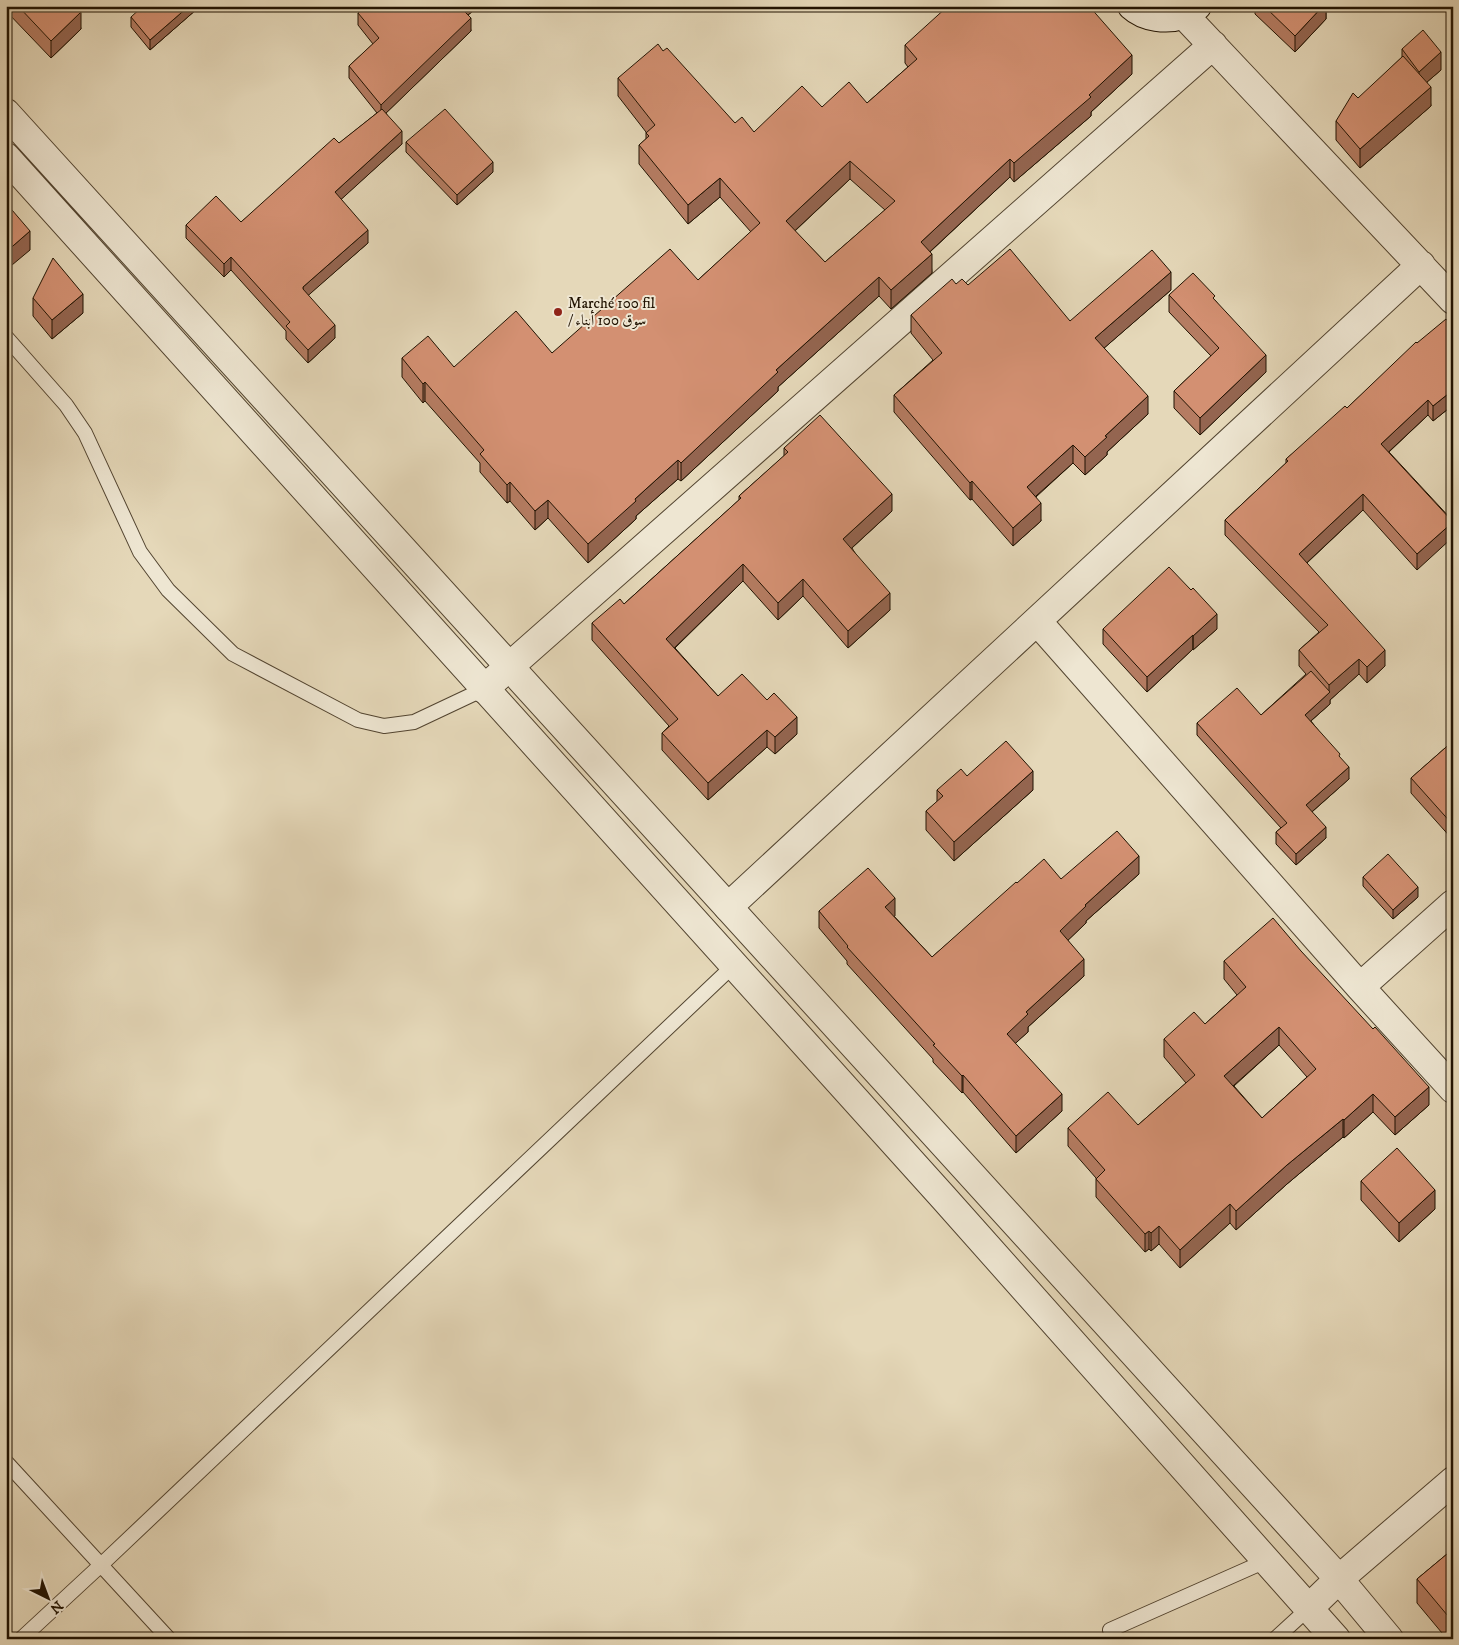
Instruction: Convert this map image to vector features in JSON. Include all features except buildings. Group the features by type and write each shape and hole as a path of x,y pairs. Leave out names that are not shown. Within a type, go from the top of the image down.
{"street":[{"path":"1132,6 1137,11 1160,18 1191,10 1213,45 1453,300"},
{"path":"484,689 1213,45"},
{"path":"6,113 1339,1579 1388,1639"},
{"path":"6,157 1268,1560 1336,1639"},
{"path":"728,907 1421,264"},
{"path":"1037,622 1360,987 1453,1089"},
{"path":"1360,987 1453,904"},
{"path":"1310,1607 1339,1579 1453,1482"}],"lane":[{"path":"6,337 66,405 85,433 140,552 168,590 233,654 358,720 384,726 414,722 484,689"},
{"path":"21,1639 734,965"},
{"path":"6,1462 102,1564 169,1639"},
{"path":"1110,1630 1268,1560"},
{"path":"1275,1639 1310,1607"}],"place":[{"name":"Marché 100 fil / سوق 100 أبناء","path":"558,312"}]}
